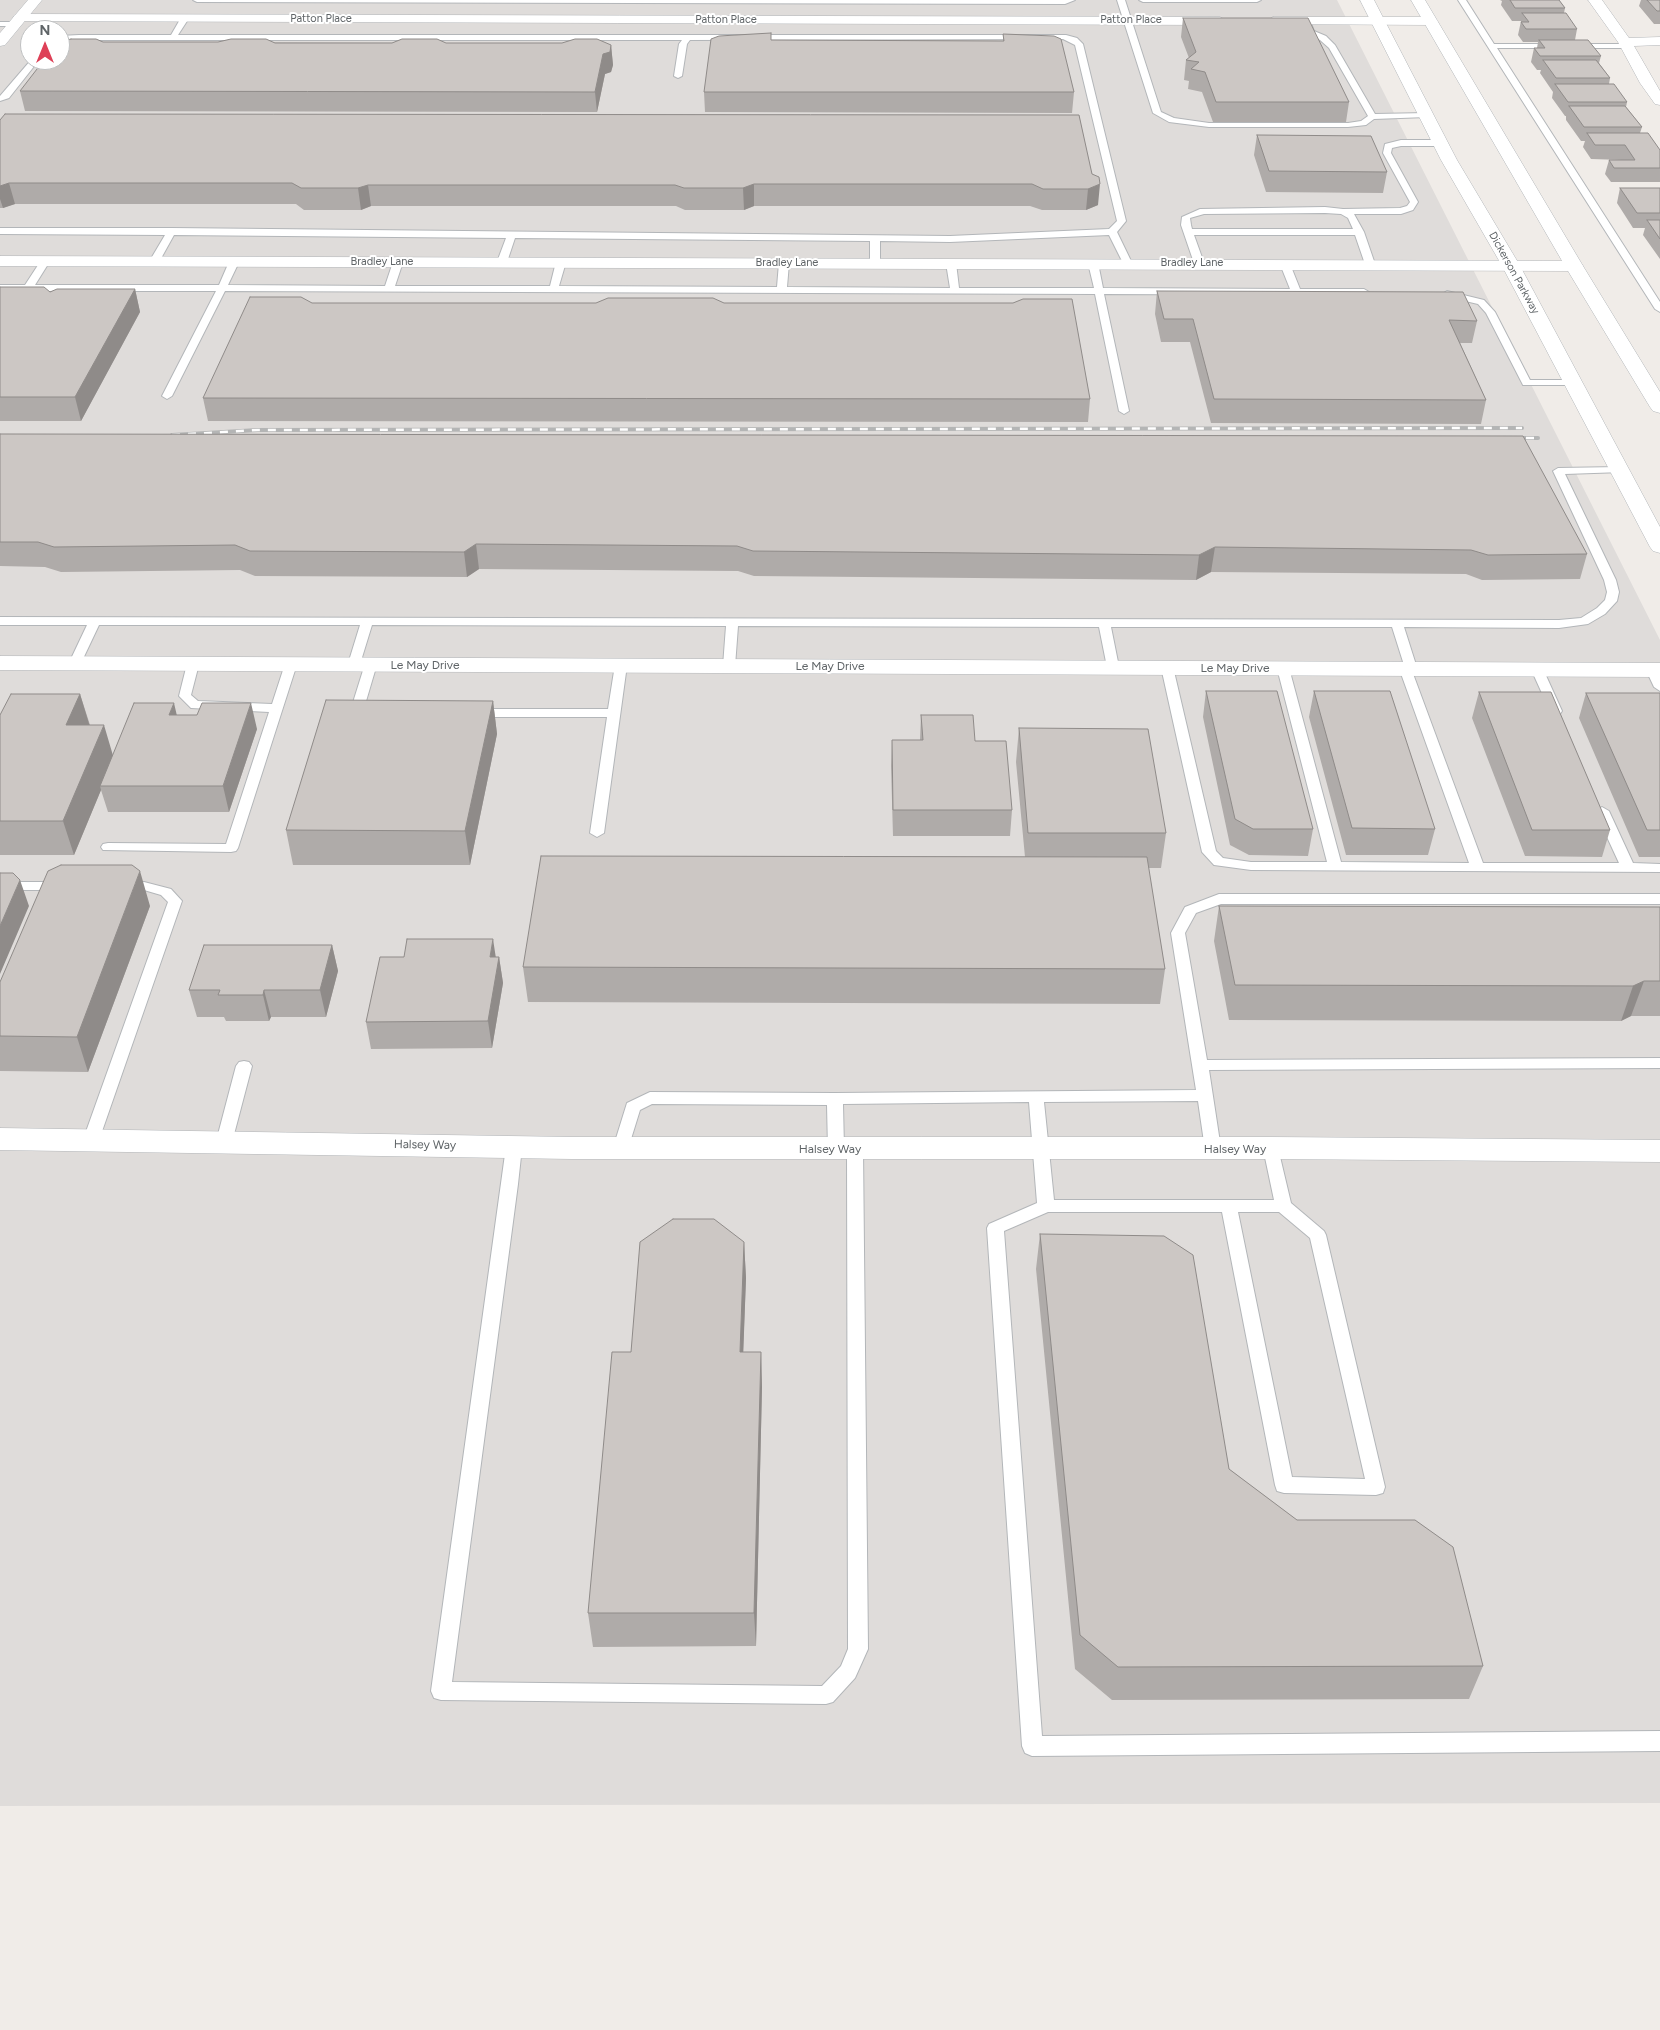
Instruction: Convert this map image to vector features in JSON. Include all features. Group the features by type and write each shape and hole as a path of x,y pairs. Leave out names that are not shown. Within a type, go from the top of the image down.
{"street":[{"path":"0,42 35,0"},
{"name":"Dickerson Parkway","path":"1367,0 1426,115 1510,264 1660,547"},
{"path":"1418,0 1574,266 1660,407"},
{"path":"1595,0 1626,44 1647,84 1660,101"},
{"name":"Patton Place","path":"18,21 185,18 340,9 347,28 493,19 1236,21"},
{"path":"1256,21 1431,21"},
{"path":"1626,44 1660,41"},
{"name":"Bradley Lane","path":"0,261 1510,264 1574,266"},
{"name":"Le May Drive","path":"0,663 1537,669 1657,676"},
{"name":"Halsey Way","path":"0,1139 621,1148 1271,1148 1660,1151"}],"lane":[{"path":"197,0 340,9 577,0 1068,1 1068,20"},
{"path":"572,19 577,0"},
{"path":"1121,0 1157,113 1172,120 1209,125 1348,125 1363,123 1372,117 1426,115"},
{"path":"1143,0 1258,0"},
{"path":"1462,0 1660,309"},
{"path":"866,1 868,20"},
{"path":"173,37 185,18"},
{"path":"487,38 493,19"},
{"path":"812,20 812,38"},
{"path":"946,20 947,37"},
{"path":"0,24 18,21"},
{"path":"1306,21 1311,32 1323,38 1332,47 1372,117"},
{"path":"0,231 172,231 511,237 950,239 1112,232 1122,221 1079,44 1074,40 1063,37 487,38 347,28 173,37 70,38"},
{"path":"678,76 683,44 688,38"},
{"path":"1492,46 1626,44"},
{"path":"0,99 6,96 27,70"},
{"path":"1199,264 1184,220 1186,217 1203,211 1401,211 1410,208 1414,202 1387,153 1388,146 1401,143 1441,143"},
{"path":"1343,212 1351,216 1359,232 1370,264"},
{"path":"154,262 172,231"},
{"path":"1112,232 1127,264"},
{"path":"1188,232 1359,232"},
{"path":"502,262 511,237"},
{"path":"875,239 875,263"},
{"path":"28,288 45,261"},
{"path":"168,396 234,262"},
{"path":"389,288 398,262"},
{"path":"554,289 561,262"},
{"path":"782,290 784,263"},
{"path":"951,263 955,290"},
{"path":"1093,263 1124,411"},
{"path":"1285,264 1296,292"},
{"path":"0,288 1372,292"},
{"path":"1438,292 1481,302 1490,312 1527,383 1573,383"},
{"path":"0,621 1559,624 1584,621 1601,611 1611,601 1613,592 1610,580 1558,472 1619,470"},
{"path":"75,663 94,621"},
{"path":"367,622 356,712 375,712"},
{"path":"730,666 732,623"},
{"path":"1104,624 1113,667"},
{"path":"1396,625 1408,668 1478,867"},
{"path":"193,664 184,696 195,705 276,708"},
{"path":"108,847 231,848 291,664"},
{"path":"597,833 621,665"},
{"path":"1167,667 1209,852 1219,862 1251,866 1660,868"},
{"path":"1283,668 1335,866"},
{"path":"1537,669 1561,721"},
{"path":"465,713 614,714"},
{"path":"1596,798 1628,868"},
{"path":"0,886 77,886"},
{"path":"91,1140 175,901 166,892 144,886 106,886"},
{"path":"1213,1149 1178,934 1190,910 1219,899 1660,899"},
{"path":"1200,1065 1660,1063"},
{"path":"224,1142 244,1066"},
{"path":"621,1148 633,1107 650,1098 835,1099 1204,1095"},
{"path":"1036,1096 1046,1206"},
{"path":"514,1147 441,1691 826,1695 848,1672 858,1649 846,1149 835,1099"},
{"path":"1229,1206 1284,1485 1376,1487 1318,1235 1283,1206 1271,1148"},
{"path":"1283,1206 1046,1206 994,1228 1032,1746 1660,1740"}],"shaded area":[{"path":"0,0 1337,0 1660,640 1660,1803 0,1806"}],"building":[{"path":"1510,0 1559,0 1565,8 1515,8"},
{"path":"1647,0 1660,0 1660,11 1657,11"},
{"path":"1522,13 1566,13 1577,29 1526,29 1521,22 1529,22"},
{"path":"1183,18 1308,18 1349,102 1216,102 1205,72 1191,69 1199,62 1186,60 1196,52"},
{"path":"771,33 771,40 1004,41 1003,34 1054,36 1061,39 1074,92 704,92 711,39 719,36"},
{"path":"70,39 96,39 103,42 218,42 231,39 266,39 275,43 392,43 402,39 437,39 446,43 562,43 575,39 597,39 611,45 610,52 603,54 595,92 20,91 36,70 70,70"},
{"path":"1539,40 1588,40 1601,56 1540,56 1534,48 1545,48"},
{"path":"1543,60 1596,60 1610,78 1556,78"},
{"path":"1555,84 1614,84 1627,102 1568,102"},
{"path":"1569,106 1625,106 1642,127 1584,127"},
{"path":"5,114 1079,115 1092,174 1099,177 1100,184 1088,189 1043,189 1032,184 754,184 743,188 684,188 675,185 368,185 358,188 301,188 292,183 9,183 0,186 0,120"},
{"path":"1587,133 1648,133 1660,150 1660,168 1614,168 1609,160 1635,160 1625,145 1595,145"},
{"path":"1257,135 1371,136 1387,172 1269,171"},
{"path":"1620,188 1660,188 1660,213 1637,213"},
{"path":"1647,220 1660,220 1660,239"},
{"path":"0,287 44,287 50,292 57,289 135,289 75,397 0,397"},
{"path":"1157,291 1463,292 1477,321 1449,320 1486,400 1214,399 1193,319 1164,319"},
{"path":"250,297 301,297 312,303 596,303 608,298 713,298 724,303 1013,303 1023,299 1072,299 1090,399 203,398"},
{"path":"0,434 1523,436 1587,554 1488,555 1471,550 1215,547 1199,555 753,551 737,546 476,544 464,552 250,551 235,545 54,547 38,542 0,542"},
{"path":"1206,691 1277,691 1313,829 1253,829 1235,819"},
{"path":"1314,691 1390,691 1435,829 1352,828"},
{"path":"1479,692 1551,692 1610,830 1532,830"},
{"path":"1586,693 1660,693 1660,830 1647,830"},
{"path":"11,694 80,694 66,725 104,725 63,821 0,821 0,715"},
{"path":"326,700 493,701 465,831 286,830"},
{"path":"134,703 174,703 169,715 197,715 202,703 251,703 223,786 100,786"},
{"path":"921,715 973,715 975,741 1006,741 1012,810 893,810 892,740 923,740"},
{"path":"1019,728 1148,729 1166,833 1028,833"},
{"path":"541,856 1147,857 1165,969 523,967"},
{"path":"61,865 132,865 140,871 77,1037 0,1036 0,982 48,871"},
{"path":"0,873 13,873 20,880 0,926"},
{"path":"1219,906 1660,907 1660,981 1644,981 1633,986 1235,985"},
{"path":"407,939 493,939 490,957 499,957 488,1021 366,1022 380,957 404,957"},
{"path":"204,945 332,945 320,990 264,990 263,995 218,995 220,990 189,990"},
{"path":"673,1219 714,1219 744,1242 740,1352 761,1352 754,1613 588,1613 612,1352 631,1352 640,1242"},
{"path":"1040,1234 1164,1236 1193,1255 1229,1469 1297,1520 1415,1520 1453,1547 1483,1666 1118,1667 1080,1635"}],"railway":[{"path":"172,435 258,430 1522,428"},
{"path":"1510,438 1538,438"}]}
